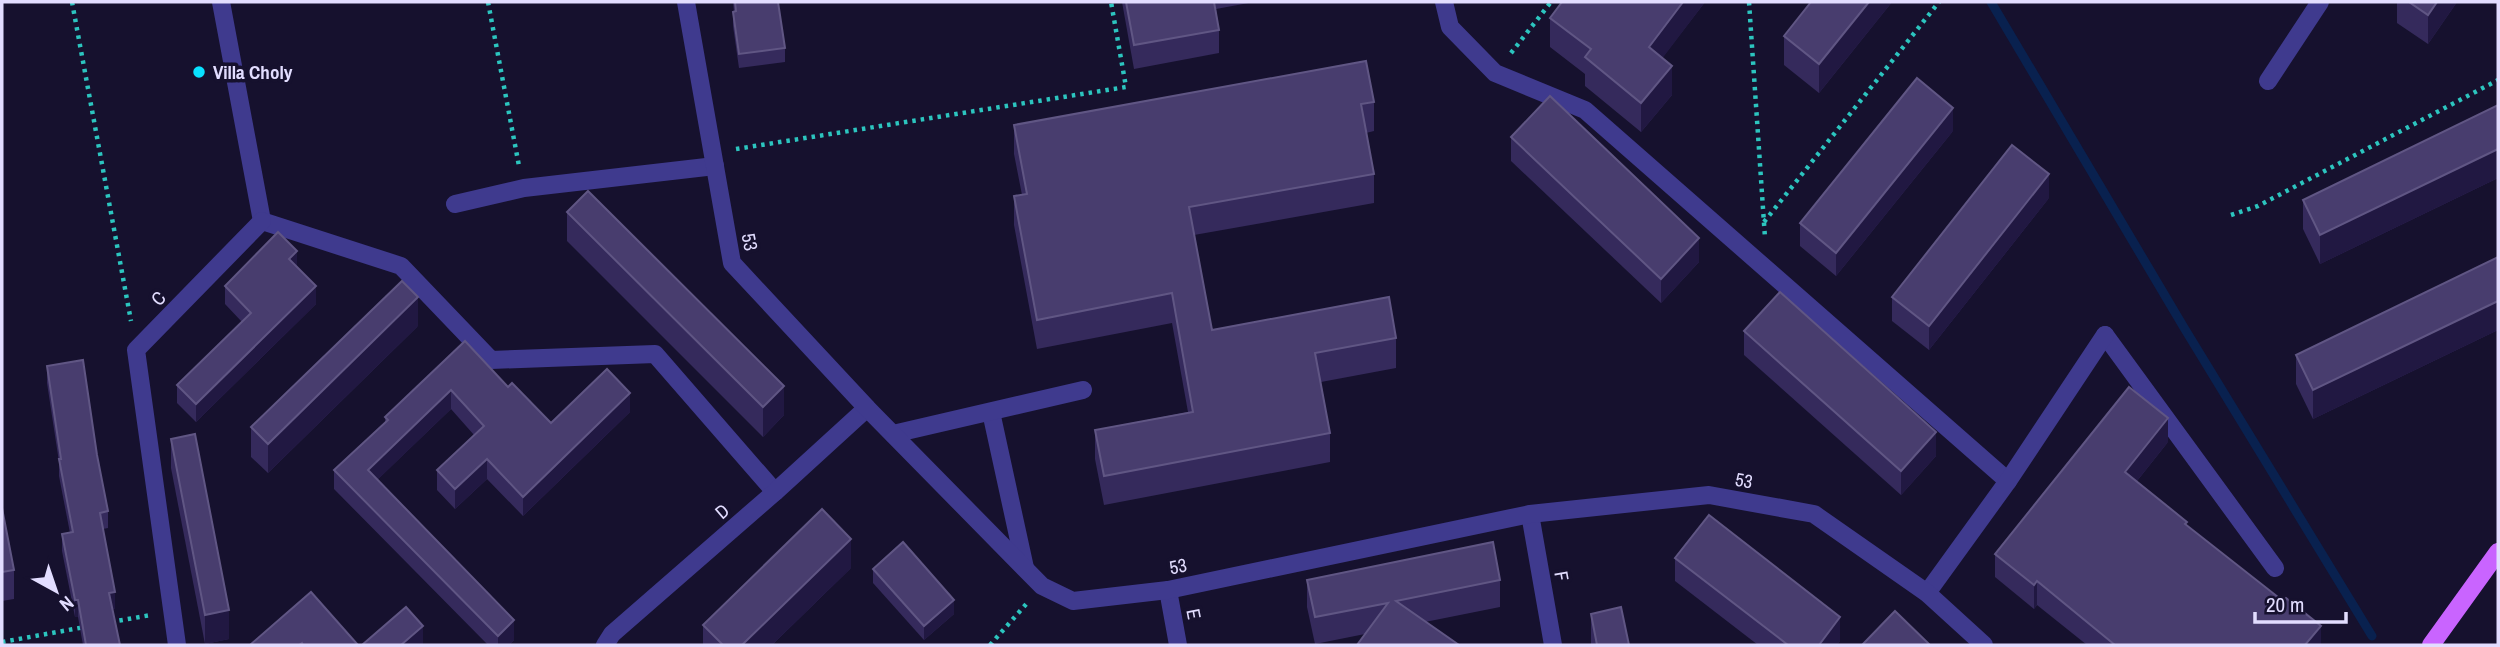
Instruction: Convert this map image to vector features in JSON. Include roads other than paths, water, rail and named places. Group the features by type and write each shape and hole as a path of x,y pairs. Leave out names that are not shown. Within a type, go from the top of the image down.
{"main road":[{"path":"2431,645 2498,552"}],"street":[{"path":"221,2 262,221 401,266 491,360 655,354 775,492"},
{"name":"53","path":"685,2 732,263 867,408 1042,586 1073,601 1168,590 1530,514 1709,495 1814,514 1927,593 1984,645"},
{"path":"1444,2 1450,27 1494,73 1585,110 2008,481"},
{"path":"2268,81 2320,2"},
{"path":"455,204 524,188 713,160"},
{"name":"C","path":"177,645 136,350 262,221"},
{"path":"1927,593 2008,481 2105,335 2275,568"},
{"path":"892,434 1083,390"},
{"name":"D","path":"605,645 612,634 867,408"},
{"path":"990,412 1025,568"},
{"name":"F","path":"1530,514 1553,645"},
{"name":"E","path":"1168,590 1178,645"}],"waterway":[{"path":"1991,2 2183,326 2372,636"}],"place":[{"name":"Villa Choly","path":"199,72"}]}
